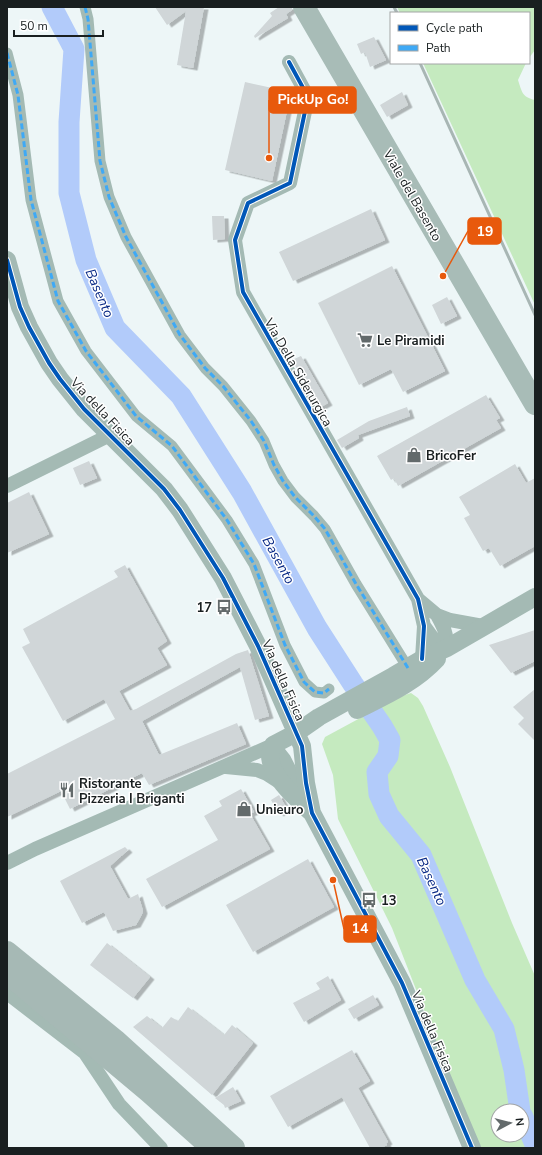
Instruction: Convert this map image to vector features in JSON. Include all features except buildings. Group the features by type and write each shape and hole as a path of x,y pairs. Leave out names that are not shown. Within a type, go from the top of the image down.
{"highway":[{"path":"7,952 115,1040 234,1148"},
{"path":"7,973 148,1090 212,1148"}],"main road":[{"name":"Viale del Basento","path":"304,7 535,404"}],"street":[{"path":"85,7 88,19 100,161 109,197 126,237 180,335 205,368 223,386 251,421 264,441 283,481 295,497 325,529 406,673"},
{"path":"7,53 18,95 31,200 58,301 86,351 136,416 172,446 227,520 254,564 286,645 304,682 315,692 324,693 329,689"},
{"name":"Via Della Siderurgica","path":"288,62 308,97 290,183 248,203 235,240 243,292 418,599 424,626 435,641 447,648"},
{"name":"Via della Fisica","path":"7,260 20,307 39,347 60,379 110,435 164,489 201,542 244,618 302,746 306,783 312,813 402,983 472,1148"},
{"path":"7,486 110,435"},
{"path":"7,863 42,846 273,745 321,722 535,597"},
{"name":"Via Della Siderurgica","path":"418,599 437,615 450,620 483,626"},
{"name":"Via Della Siderurgica","path":"437,615 445,629 447,636 447,648"},
{"name":"Via Della Siderurgica","path":"406,673 424,626"},
{"path":"406,673 424,671 447,648"},
{"path":"273,745 284,759 312,813"},
{"name":"Via della Fisica","path":"273,745 270,754 272,764 282,784 312,813"},
{"path":"225,766 257,770 267,774 282,784"},
{"path":"7,993 85,1053 119,1104 161,1148"}],"green space":[{"path":"397,7 535,7 535,50 530,57 530,12 400,12"},
{"path":"423,64 526,64 518,80 525,96 535,100 535,305"},
{"path":"411,693 418,698 423,706 450,767 512,923 535,976 535,1148 478,1148 392,928 338,819 333,775 322,744 325,737 399,697"}],"waterway":[{"name":"Basento","path":"52,7 74,49 69,122 69,193 86,260 115,328 181,396 242,492 317,628 390,740 388,756 377,772 379,794 389,816 421,855 475,980 504,1029 514,1070 519,1103"},
{"name":"Basento","path":"530,1133 535,1144"}],"railway":[{"path":"394,7 396,12"},
{"path":"420,64 535,315"}],"marked path":[{"path":"85,7 88,19 100,161 109,197 126,237 180,335 205,368 223,386 251,421 264,441 274,465 283,481 295,497 325,529 356,584 408,668"},
{"path":"7,53 18,95 31,200 58,301 86,351 136,416 172,446 227,520 254,564 285,645 304,682 315,692 324,693 329,689"}],"cycle path":[{"path":"289,62 308,97 290,183 248,203 235,240 243,292 418,599 424,626 422,659"},
{"path":"7,260 20,307 29,327 49,363 84,409 164,489 180,510 223,578 258,646 302,746 306,783 312,813 402,983 472,1148"}],"place":[{"name":"PickUp Go!","path":"269,158"},
{"name":"19","path":"443,276"},
{"name":"Le Piramidi","path":"365,340"},
{"name":"BricoFer","path":"414,455"},
{"name":"17","path":"224,607"},
{"name":"Ristorante Pizzeria I Briganti","path":"67,790"},
{"name":"Unieuro","path":"244,809"},
{"name":"14","path":"333,880"},
{"name":"13","path":"369,900"}]}
